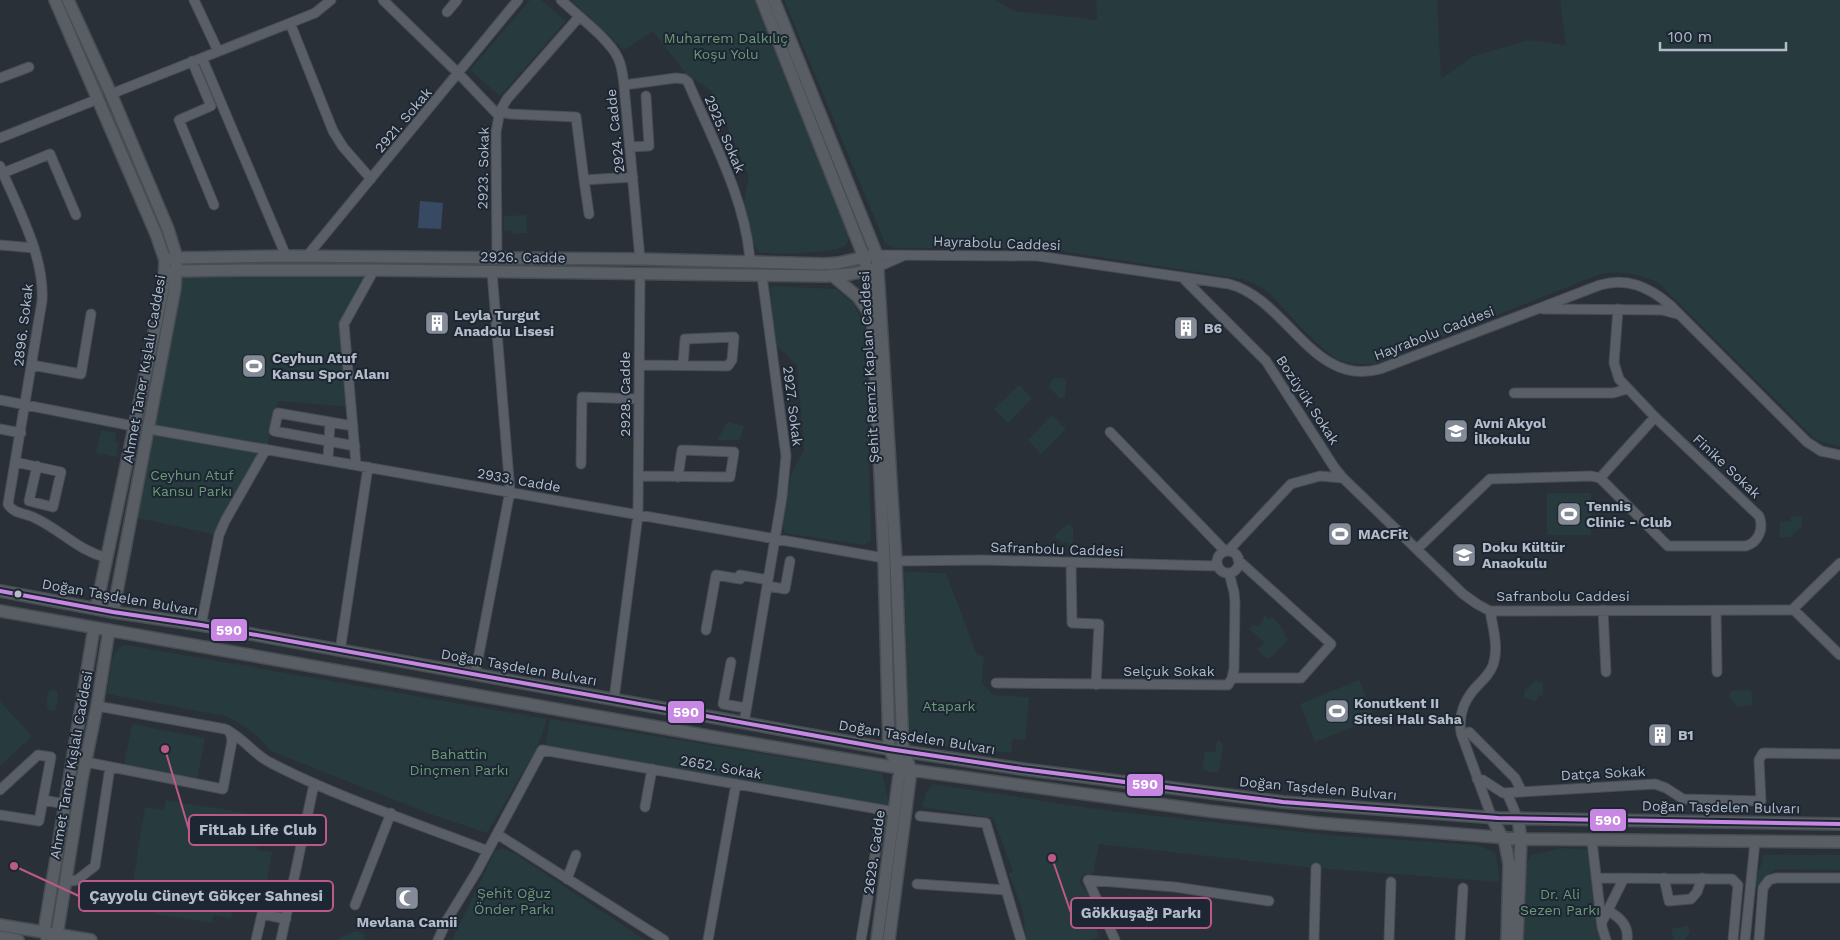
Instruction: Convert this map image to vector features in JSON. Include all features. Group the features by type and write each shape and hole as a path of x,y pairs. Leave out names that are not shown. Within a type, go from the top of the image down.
{"main road":[{"name":"Ahmet Taner Kışlalı Caddesi","path":"55,0 171,272 149,429 113,612"},
{"name":"Ahmet Taner Kışlalı Caddesi","path":"68,0 111,94 168,229 177,258 171,272 133,426 96,609"},
{"name":"Şehit Remzi Kaplan Caddesi","path":"762,0 864,257 873,269 896,560 903,751"},
{"name":"Şehit Remzi Kaplan Caddesi","path":"774,0 877,255 873,269 872,297 884,558 889,749"},
{"path":"98,99 111,94"},
{"name":"2926. Cadde","path":"165,260 177,258 308,256 640,259 831,264 877,255"},
{"path":"640,259 640,274"},
{"name":"2926. Cadde","path":"171,272 374,270 762,276 832,275 873,269"},
{"path":"832,275 858,297 866,306 873,319"},
{"path":"133,426 149,429"},
{"path":"884,558 896,560"},
{"name":"Doğan Taşdelen Bulvarı","path":"0,591 113,612 201,625 889,749 1022,769 1283,802 1492,818 1840,824"},
{"path":"0,611 906,769 1059,791 1280,819 1521,839 1840,842"},
{"name":"Ahmet Taner Kışlalı Caddesi","path":"51,937 52,880 74,760 81,703 94,628"},
{"name":"Ahmet Taner Kışlalı Caddesi","path":"51,937 66,882 109,630"},
{"path":"81,703 97,706"},
{"path":"889,749 906,769"},
{"path":"903,751 906,769"},
{"path":"74,760 86,762"},
{"name":"2629. Cadde","path":"877,940 895,812 906,769"},
{"name":"2629. Cadde","path":"889,940 906,769"},
{"path":"1492,818 1503,838 1510,871 1507,940"},
{"path":"1517,940 1521,839 1518,818"},
{"path":"52,880 66,882"},
{"path":"0,924 51,937 91,940"},
{"path":"0,937 18,940"}],"street":[{"path":"194,0 218,51"},
{"path":"111,94 290,24 314,12 331,0"},
{"path":"384,0 500,113 576,118 589,214"},
{"path":"446,12 457,0"},
{"name":"2921. Sokak","path":"308,256 518,0"},
{"name":"2924. Cadde","path":"561,0 613,49 621,66 640,259"},
{"name":"2923. Sokak","path":"497,259 496,132 500,113 505,102 579,17"},
{"path":"290,24 333,131 343,147 371,179"},
{"path":"202,58 286,256"},
{"path":"192,61 211,106 179,120 214,205"},
{"path":"0,78 29,67"},
{"name":"2925. Sokak","path":"624,85 679,78 688,82 736,196 746,235 750,261"},
{"path":"630,147 649,146 646,96"},
{"path":"0,138 98,99"},
{"path":"1,170 50,154 76,215"},
{"name":"2896. Sokak","path":"1,170 34,248 42,277 43,293 26,404 8,499 11,509 40,520 79,547 107,558"},
{"path":"584,180 633,177"},
{"path":"0,245 34,248"},
{"name":"Hayrabolu Caddesi","path":"873,269 908,254"},
{"name":"Hayrabolu Caddesi","path":"877,255 1038,256 1223,283 1246,290 1262,300 1323,357 1343,369 1357,372 1380,369 1600,285 1624,282 1642,286 1653,292 1681,316 1808,442 1821,451 1840,455"},
{"path":"356,465 344,324 374,270"},
{"path":"475,675 510,492 492,272"},
{"name":"2928. Cadde","path":"614,699 638,515 640,274"},
{"name":"2927. Sokak","path":"744,723 784,487 786,456 762,276"},
{"name":"Bozüyük Sokak","path":"1182,276 1266,361 1343,478"},
{"name":"Finike Sokak","path":"1600,478 1668,546 1746,546 1754,542 1761,529 1759,516 1655,417 1617,375 1614,366 1618,309"},
{"path":"1536,310 1662,310 1681,316"},
{"path":"32,365 81,374 91,314"},
{"path":"639,365 728,366 732,360 734,337 685,339 683,365"},
{"path":"1514,394 1614,393 1627,388"},
{"path":"581,464 582,398 639,399"},
{"path":"0,400 133,426"},
{"path":"353,426 278,413 274,431 355,446"},
{"path":"1417,549 1488,479 1591,476 1600,478 1655,417"},
{"path":"328,460 330,422"},
{"path":"0,429 20,432"},
{"name":"2933. Cadde","path":"149,429 884,558"},
{"path":"1110,432 1227,551 1235,554 1238,560 1331,644 1300,678 1232,678"},
{"path":"201,625 219,535 225,520 266,449"},
{"path":"639,476 678,477 730,477 734,452 682,450 678,477"},
{"path":"15,462 37,466 61,472 53,507 29,501 37,466"},
{"path":"340,651 368,468"},
{"path":"1217,566 1219,555 1227,551 1292,484 1320,476 1343,478"},
{"name":"Safranbolu Caddesi","path":"1343,478 1463,594 1490,610 1716,611 1794,609"},
{"name":"Safranbolu Caddesi","path":"896,560 982,560 1217,566 1222,572 1229,573"},
{"path":"1229,573 1238,567 1238,560"},
{"path":"706,630 716,575 740,579 740,575 785,589 790,561"},
{"path":"1071,563 1072,624 1099,624 1096,685"},
{"path":"1840,563 1794,609 1840,655"},
{"name":"Selçuk Sokak","path":"996,683 1228,685 1232,678 1235,597 1229,573"},
{"path":"1490,610 1495,648 1494,664 1488,675 1467,699 1460,718 1461,733 1492,818"},
{"path":"1603,610 1606,672"},
{"path":"1716,611 1717,672"},
{"path":"731,662 723,704 746,708"},
{"path":"97,706 228,730 266,760 314,784 488,851"},
{"path":"86,762 223,789 232,743 228,730"},
{"path":"1469,732 1516,778 1522,792"},
{"name":"2652. Sokak","path":"497,834 542,750 895,812"},
{"name":"Datça Sokak","path":"1507,793 1655,784 1666,788 1683,799 1761,801 1759,760 1763,754 1840,754"},
{"path":"0,790 38,755 51,757 39,821 0,814"},
{"path":"66,882 76,880 95,866 110,767"},
{"path":"645,807 652,769"},
{"path":"1477,779 1485,781 1500,792 1507,793 1518,818"},
{"path":"282,940 314,784"},
{"path":"708,940 736,784"},
{"path":"43,800 65,804"},
{"path":"356,905 391,813"},
{"path":"920,816 986,823 1021,940"},
{"path":"861,940 881,818"},
{"path":"438,940 450,915 497,834 664,940"},
{"path":"1592,841 1602,923 1606,940"},
{"path":"1745,940 1754,842"},
{"path":"567,879 576,854"},
{"path":"1314,940 1316,868"},
{"path":"1596,878 1730,878 1738,885 1733,940"},
{"path":"1602,923 1624,878"},
{"path":"1664,878 1669,901 1691,899 1697,892 1702,878"},
{"path":"1759,940 1763,888 1769,880 1776,878 1840,878"},
{"path":"1115,940 1088,880 1175,887 1269,901"},
{"path":"1388,940 1391,882"},
{"path":"917,884 1006,890"},
{"path":"1460,940 1463,888"},
{"path":"869,895 883,897"},
{"path":"1608,910 1622,922 1627,932 1627,940"},
{"path":"256,940 262,914 286,919"}],"green space":[{"path":"530,0 541,0 566,21 500,96 470,70"},
{"name":"Muharrem Dalkılıç Koşu Yolu","path":"571,0 758,0 846,223 849,238 846,245 819,252 760,253 755,246 744,206 749,177 714,95 710,90 686,74 653,31 624,50"},
{"path":"784,0 995,0 1014,11 1097,20 1096,0 1437,0 1441,79 1471,57 1528,40 1566,45 1560,0 1840,0 1840,447 1822,442 1813,437 1659,283 1630,274 1615,272 1600,274 1375,364 1352,364 1335,358 1326,351 1270,294 1259,286 1243,279 1041,248 894,248 885,243"},
{"path":"526,215 527,233 511,234 511,230 504,230 504,216"},
{"name":"Ceyhun Atuf Kansu Spor Alanı","path":"374,270 346,318 352,407 278,401 266,449 219,535 132,517 177,271"},
{"path":"770,286 836,289 853,303 865,325 871,541 864,545 785,533 782,525 792,472 804,450 797,365 775,344"},
{"path":"1054,377 1066,379 1065,397 1060,398 1048,387"},
{"path":"1019,385 1032,398 1008,423 994,409"},
{"path":"1052,415 1066,429 1041,454 1028,440"},
{"path":"728,422 744,426 740,440 717,440"},
{"path":"101,430 116,433 115,442 119,443 116,457 96,453"},
{"name":"Tennis Clinic - Club","path":"1547,493 1591,493 1591,535 1547,535"},
{"path":"1791,516 1802,517 1802,529 1798,529 1791,537 1779,537 1780,522 1791,522"},
{"path":"1069,523 1073,528 1073,541 1069,546 1067,542 1062,543 1054,536"},
{"name":"Atapark","path":"906,572 946,573 977,655 984,656 982,683 993,695 1029,697 1025,740 1013,739 1011,753 918,743 912,738 909,724 904,574"},
{"path":"1266,615 1267,619 1273,618 1276,621 1285,632 1283,634 1289,640 1270,658 1266,658 1257,650 1264,642 1249,629 1253,625 1258,626"},
{"name":"Bahattin Dinçmen Parkı","path":"126,645 547,719 537,748 487,833 433,815 271,751 250,731 225,716 107,694 112,659 119,647"},
{"name":"Konutkent II Sitesi Halı Saha","path":"1359,680 1375,718 1315,742 1300,704"},
{"path":"1536,680 1543,683 1543,695 1538,696 1536,701 1524,698 1524,691"},
{"path":"1751,690 1753,705 1737,707 1729,697 1731,691"},
{"path":"49,691 57,691 58,703 55,710 50,711 47,708 47,699"},
{"path":"0,701 32,736 0,766"},
{"path":"550,719 882,773 890,807 545,747"},
{"path":"132,724 205,738 197,780 124,765"},
{"path":"1217,741 1220,741 1223,747 1219,773 1202,770 1205,751 1215,752"},
{"path":"933,784 1102,810 1329,835 1477,845 1495,852 1499,882 1306,867 1099,844 1093,874 1084,874 1079,881 1095,904 1092,915 1099,937 1091,940 1026,940 1023,911 1009,874 1013,871 993,818 922,807 926,792"},
{"path":"166,800 247,813 246,821 261,824 257,850 272,852 266,886 252,884 248,911 233,908 231,918 213,915 212,923 155,914 155,906 139,904 139,897 131,895 145,807 164,810"},
{"name":"Şehit Oğuz Önder Parkı","path":"502,848 517,855 645,940 452,940 495,851"},
{"name":"Dr. Ali Sezen Parkı","path":"1564,848 1588,850 1603,940 1523,940 1525,871 1530,855"},
{"path":"1763,855 1840,855 1840,870 1775,869 1755,889"},
{"path":"1688,925 1690,932 1684,940 1674,940 1671,929"},
{"path":"355,931 366,934 364,940 339,940 339,938"}],"water":[{"path":"420,201 443,203 441,229 418,228"}],"transit line":[{"name":"590","path":"0,591 113,612 201,625 889,749 1022,769 1283,802 1498,818 1840,824"}],"place":[{"name":"Leyla Turgut Anadolu Lisesi","path":"437,323"},
{"name":"B6","path":"1186,328"},
{"name":"Ceyhun Atuf Kansu Spor Alanı","path":"254,366"},
{"name":"Avni Akyol İlkokulu","path":"1456,431"},
{"name":"Tennis Clinic - Club","path":"1569,514"},
{"name":"MACFit","path":"1340,534"},
{"name":"Doku Kültür Anaokulu","path":"1464,555"},
{"name":"Konutkent II Sitesi Halı Saha","path":"1337,711"},
{"name":"B1","path":"1660,735"},
{"name":"FitLab Life Club","path":"165,749"},
{"name":"Gökkuşağı Parkı","path":"1052,858"},
{"name":"Çayyolu Cüneyt Gökçer Sahnesi","path":"14,866"},
{"name":"Mevlana Camii","path":"407,898"}],"park label":[{"name":"Ceyhun Atuf Kansu Parkı","path":"192,484"}]}
